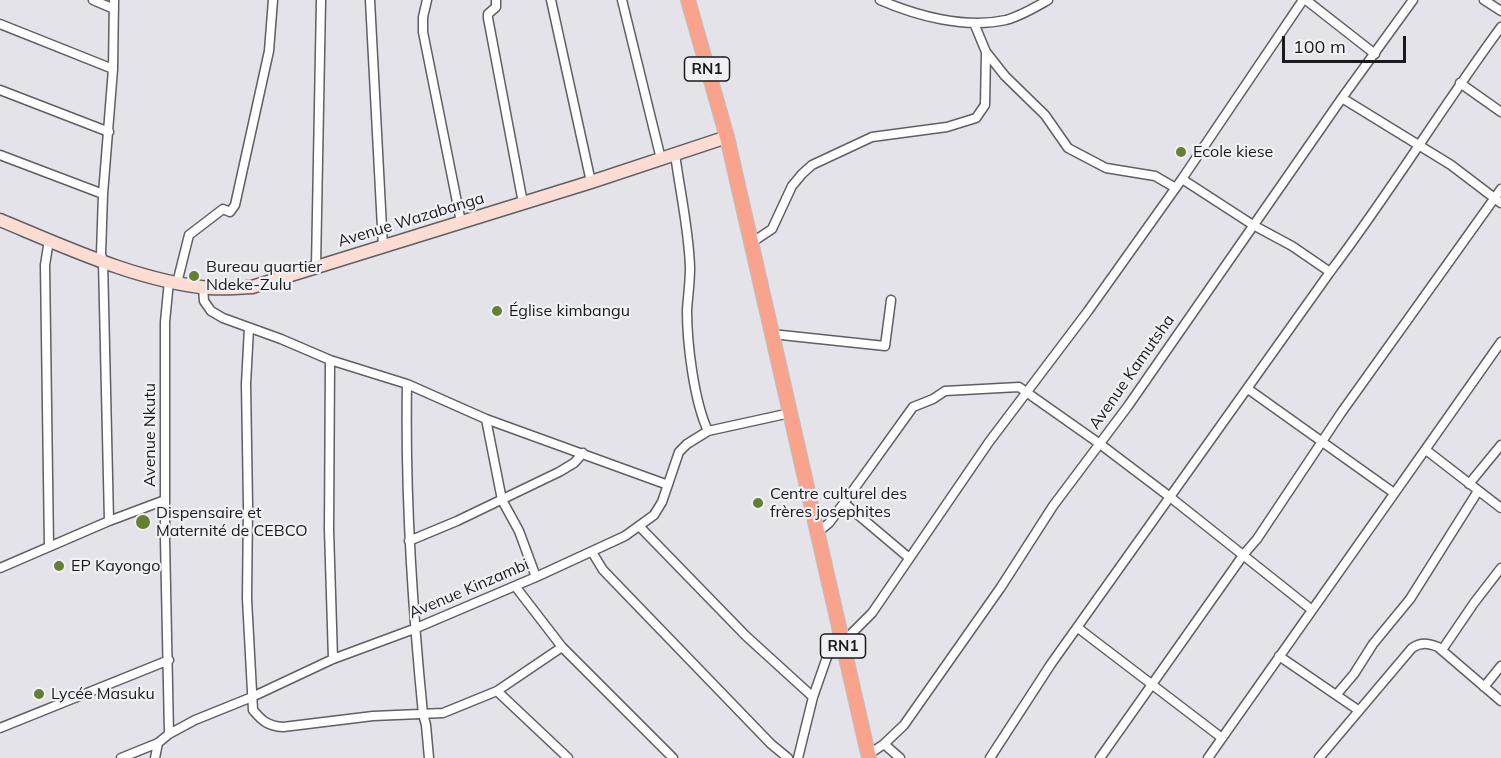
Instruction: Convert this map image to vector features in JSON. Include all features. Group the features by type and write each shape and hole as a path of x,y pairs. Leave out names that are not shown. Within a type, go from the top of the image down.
{"highway":[{"name":"RN1","path":"688,0 727,137 869,756"}],"main road":[{"name":"Avenue Wazabanga","path":"0,220 103,261 173,282 203,287 252,287 591,182 727,137"}],"street":[{"path":"93,0 114,4 113,69 103,194 101,254 109,521"},
{"name":"Avenue Nkutu","path":"169,734 165,322 173,282 189,234 223,209 231,212 235,205 269,51 273,0"},
{"path":"316,267 321,0"},
{"path":"370,0 383,247"},
{"path":"427,0 423,17 423,32 461,222"},
{"path":"496,0 496,7 488,14 488,18 523,203"},
{"path":"551,0 591,182"},
{"path":"622,0 661,159"},
{"path":"880,0 897,8 928,16 974,23 1006,20 1025,13 1048,0"},
{"path":"798,758 813,697 827,657 842,639 872,613 908,557 1027,390 1088,311 1305,0 1375,54"},
{"name":"Avenue Kamutsha","path":"869,756 904,725 1001,587 1053,506 1100,444 1413,0"},
{"path":"1484,0 1501,11"},
{"path":"974,23 986,52 1005,76 1045,115 1068,148 1106,168 1155,176 1174,187"},
{"path":"0,24 113,69"},
{"path":"990,758 1077,627 1330,272 1368,223 1460,83 1501,27"},
{"path":"751,243 772,229 780,217 792,186 812,165 872,137 947,127 976,118 985,105 986,52"},
{"path":"1460,83 1501,112"},
{"path":"0,90 109,132"},
{"path":"1342,98 1451,165 1497,200"},
{"path":"0,154 103,194"},
{"path":"675,154 687,231 690,268 687,310 689,341 701,416 708,431"},
{"path":"1182,179 1330,272"},
{"path":"1100,758 1244,554 1257,539 1322,441 1497,200 1501,189"},
{"path":"49,240 45,265 49,547"},
{"path":"203,287 204,301 211,311 223,318 330,360 407,384 486,419 668,485"},
{"path":"772,334 885,346 891,300"},
{"path":"249,328 246,384 247,599 253,710 262,721 271,726 283,727 374,716 443,713 497,691 562,647"},
{"path":"1208,758 1501,342"},
{"path":"330,360 329,530 333,659"},
{"path":"407,384 406,454 414,629 429,758"},
{"path":"817,534 829,523 913,407 933,399 945,390 1019,387 1027,390 1170,497 1312,610"},
{"path":"1248,389 1394,493"},
{"name":"Avenue Kinzambi","path":"121,758 158,742 195,720 252,697 333,659 414,629 592,552 654,515 662,502 679,452 687,444 708,431 790,413"},
{"path":"486,419 502,500 519,531 536,577"},
{"path":"1469,484 1501,445"},
{"path":"1426,450 1501,508"},
{"path":"409,541 457,521 559,472 574,463 583,453"},
{"path":"1337,694 1373,644 1410,599 1478,491"},
{"path":"0,568 109,521 165,500"},
{"path":"844,503 908,557"},
{"path":"639,526 746,636 813,697"},
{"path":"592,552 603,570 771,744 788,758"},
{"path":"1442,650 1501,568"},
{"path":"515,586 562,647 674,758"},
{"path":"1077,627 1222,738"},
{"path":"1319,758 1358,710 1418,644 1428,643 1442,650 1501,701"},
{"path":"1279,656 1358,710"},
{"path":"0,728 169,660"},
{"path":"1484,687 1501,666"},
{"path":"497,691 567,758"},
{"path":"155,758 158,742"},
{"path":"884,744 900,758"}],"place":[{"name":"Ecole kiese","path":"1181,152"},
{"name":"Bureau quartier Ndeke-Zulu","path":"194,276"},
{"name":"Église kimbangu","path":"497,311"},
{"name":"Centre culturel des frères josephites","path":"758,503"},
{"name":"Dispensaire et Maternité de CEBCO","path":"143,522"},
{"name":"EP Kayongo","path":"59,566"},
{"name":"Lycée Masuku","path":"39,694"}]}
